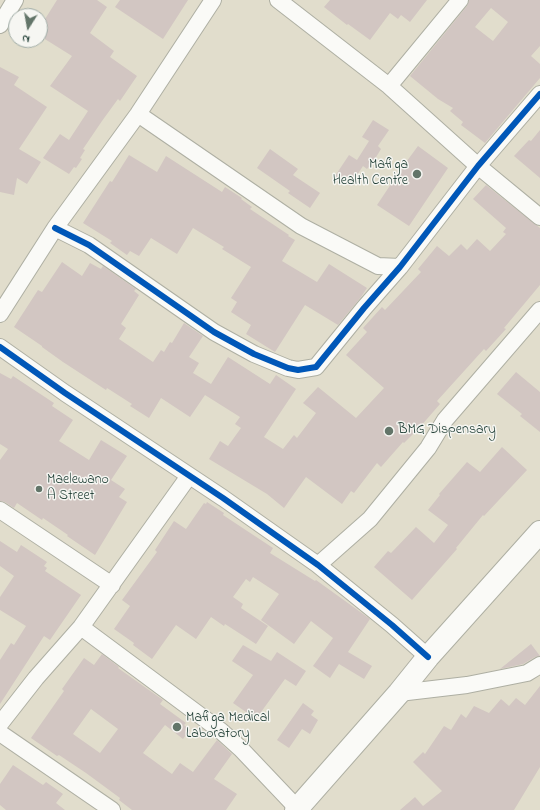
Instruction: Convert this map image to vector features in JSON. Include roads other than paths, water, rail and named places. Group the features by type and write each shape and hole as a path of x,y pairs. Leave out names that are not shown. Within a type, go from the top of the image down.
{"highway":[{"path":"296,809 399,693 428,657 540,532"}],"street":[{"path":"0,25 15,0"},
{"path":"0,314 55,228 138,114 213,0"},
{"path":"278,0 389,86 478,166 540,217"},
{"path":"389,86 460,0"},
{"path":"55,228 89,245 214,332 254,354 288,368 298,370 316,367 400,267 478,166 540,94"},
{"path":"138,114 301,226 378,266 400,267"},
{"path":"318,565 370,519 428,448 445,420 540,310"},
{"path":"0,347 318,565 392,625 428,657"},
{"path":"0,724 36,678 81,627 189,476"},
{"path":"0,510 112,585"},
{"path":"81,627 221,730 241,749 296,809"},
{"path":"399,693 467,685 527,672 540,665"},
{"path":"0,733 112,810"}],"place":[{"name":"Mafiga Health Centre","path":"417,174"},
{"name":"BMG Dispensary","path":"389,431"},
{"name":"Maelewano A Street","path":"39,489"},
{"name":"Mafiga Medical Laboratory","path":"177,727"}]}
